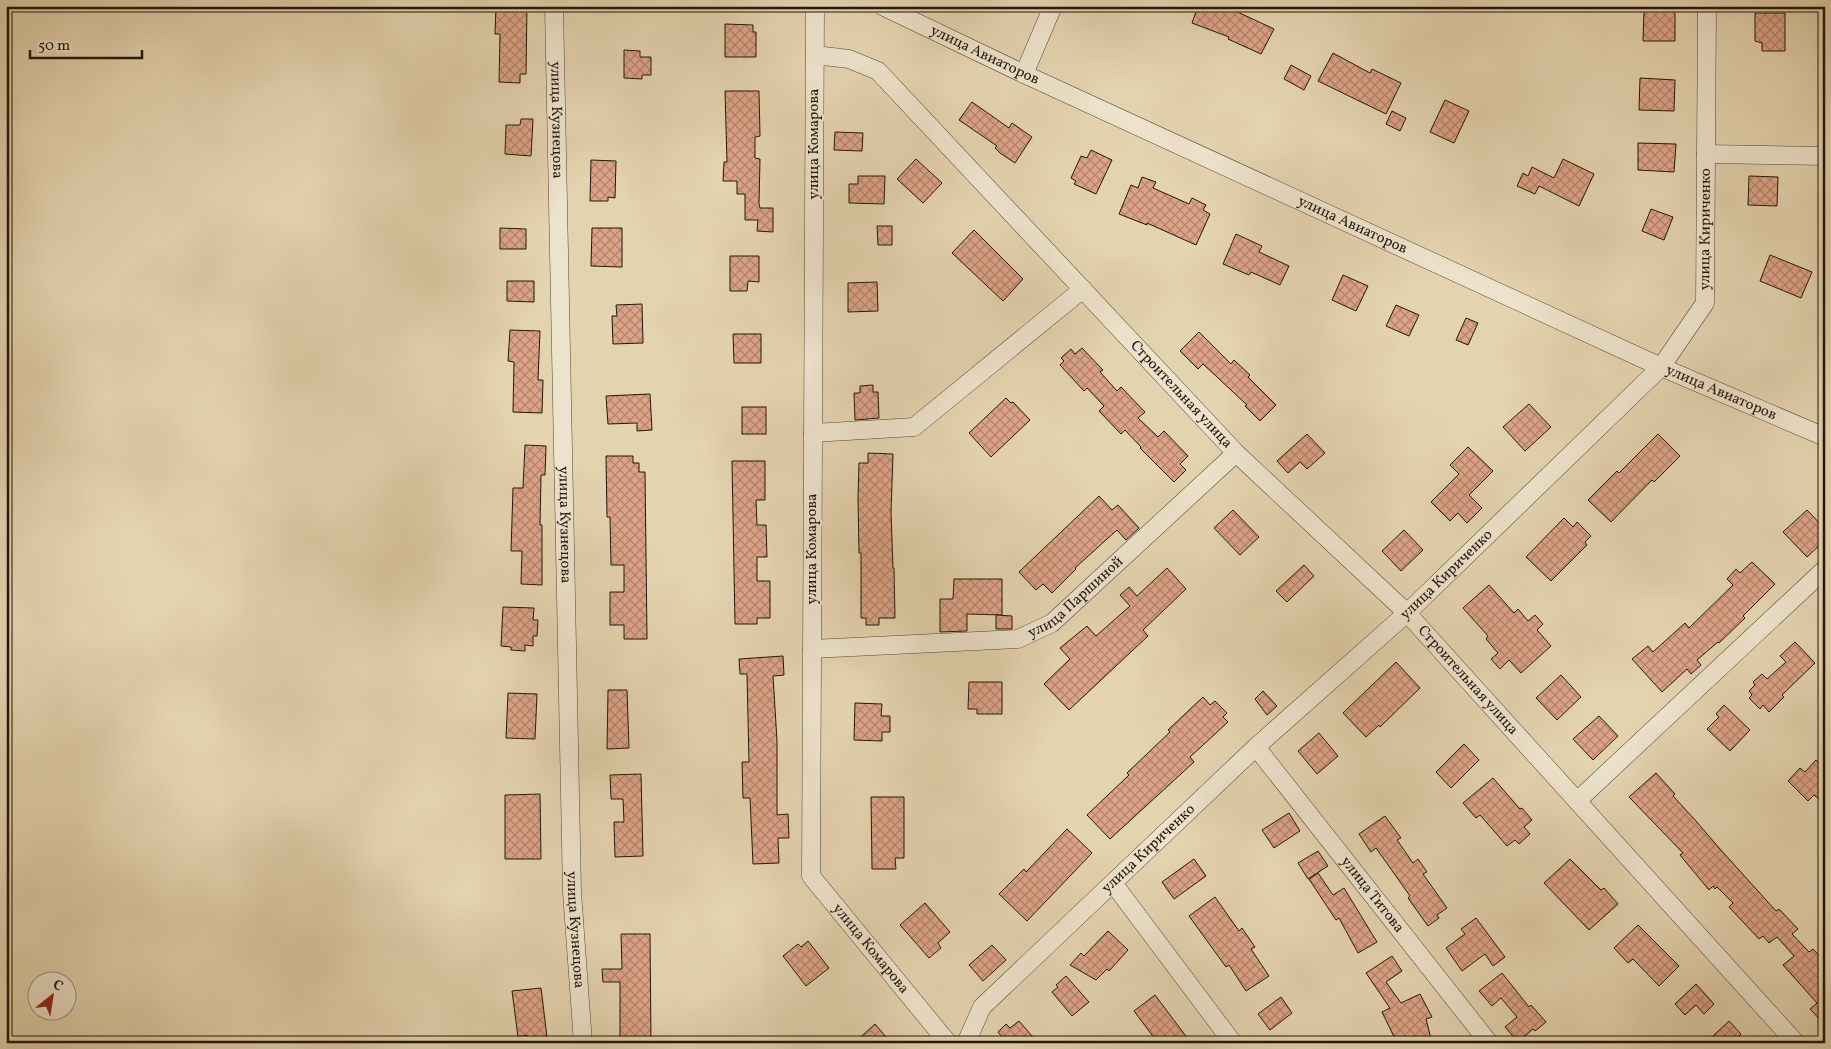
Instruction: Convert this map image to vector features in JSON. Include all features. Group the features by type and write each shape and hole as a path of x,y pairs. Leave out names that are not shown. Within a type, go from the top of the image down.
{"street":[{"name":"улица Кузнецова","path":"554,6 572,892 583,1043"},
{"name":"улица Комарова","path":"815,6 811,876 948,1043"},
{"name":"улица Авиаторов","path":"882,6 1024,74 1661,367 1825,438"},
{"path":"1024,74 1053,6"},
{"name":"улица Кириченко","path":"966,1043 982,1007 1256,747 1407,614 1661,367 1705,303 1707,6"},
{"name":"Строительная улица","path":"815,55 849,59 878,71 1236,453 1407,614 1788,1040"},
{"path":"1706,154 1825,156"},
{"path":"813,433 914,427 1083,290"},
{"name":"улица Паршиной","path":"812,650 1018,638 1052,623 1236,453"},
{"path":"1577,802 1825,569"},
{"name":"улица Титова","path":"1256,747 1488,1043"},
{"path":"1113,883 1232,1043"}],"building":[{"path":"496,6 527,6 526,74 520,74 520,83 499,82 500,34 495,34"},
{"path":"1198,6 1232,6 1231,9 1274,29 1261,54 1228,39 1229,37 1192,23"},
{"path":"1644,11 1675,11 1675,41 1643,41"},
{"path":"1755,13 1785,13 1785,51 1762,51 1762,43 1755,41"},
{"path":"725,24 753,25 753,32 756,32 756,57 725,57"},
{"path":"624,50 640,51 640,57 651,57 651,75 642,75 642,79 624,78"},
{"path":"1333,53 1370,73 1372,69 1401,83 1386,114 1318,81"},
{"path":"1291,65 1311,76 1304,90 1284,79"},
{"path":"1640,78 1675,80 1674,111 1639,110"},
{"path":"725,91 759,91 760,136 755,137 755,158 760,159 759,204 760,208 773,208 773,232 757,231 758,220 745,220 745,194 737,194 737,181 723,181 724,162 727,162"},
{"path":"1445,100 1469,111 1454,143 1430,132"},
{"path":"972,102 1009,128 1012,123 1032,137 1015,163 1000,153 995,148 997,146 959,120"},
{"path":"1392,111 1406,118 1400,131 1386,124"},
{"path":"521,119 533,119 531,156 505,154 506,125 520,125"},
{"path":"835,132 863,133 862,151 834,150"},
{"path":"1638,143 1676,144 1674,172 1638,170"},
{"path":"1091,150 1112,160 1096,194 1074,184 1076,181 1071,178 1081,156 1087,158"},
{"path":"916,159 942,183 923,203 897,179"},
{"path":"1563,159 1594,174 1579,206 1539,186 1535,194 1517,186 1523,173 1528,176 1532,167 1554,178"},
{"path":"591,160 616,161 615,198 608,197 608,201 590,201"},
{"path":"858,176 885,176 884,204 849,203 849,184 858,184"},
{"path":"1749,176 1778,177 1777,206 1748,205"},
{"path":"1142,177 1156,182 1153,188 1189,204 1192,198 1206,205 1203,210 1210,214 1196,245 1147,223 1147,225 1119,214 1131,185 1138,188"},
{"path":"1651,209 1673,217 1664,240 1642,231"},
{"path":"877,226 892,226 892,245 878,245"},
{"path":"500,228 526,229 526,249 500,249"},
{"path":"592,228 622,228 622,267 591,266"},
{"path":"974,230 1023,279 1003,301 952,253"},
{"path":"1236,234 1262,246 1259,252 1289,266 1280,285 1251,272 1249,275 1223,264"},
{"path":"1770,255 1812,272 1801,298 1760,281"},
{"path":"730,256 759,256 759,282 748,281 747,291 730,291"},
{"path":"1343,275 1368,286 1356,311 1332,300"},
{"path":"507,281 534,281 534,302 507,301"},
{"path":"877,282 878,311 848,312 848,283"},
{"path":"642,304 643,343 613,344 612,316 617,316 616,305"},
{"path":"1396,305 1419,315 1409,336 1386,326"},
{"path":"1466,318 1478,323 1468,345 1456,340"},
{"path":"510,330 540,331 538,380 543,380 542,413 513,412 514,362 508,361"},
{"path":"1199,332 1231,364 1234,360 1250,375 1248,377 1276,405 1260,421 1245,406 1247,405 1203,364 1198,369 1180,351"},
{"path":"733,334 761,334 761,363 734,363"},
{"path":"1082,348 1103,370 1100,372 1117,391 1121,387 1145,412 1138,418 1158,437 1164,431 1188,456 1180,464 1186,470 1174,482 1125,430 1121,434 1099,411 1104,406 1087,388 1084,391 1060,365 1064,361 1061,358 1071,349 1075,354"},
{"path":"873,385 873,392 878,392 879,418 855,420 854,393 860,393 860,386"},
{"path":"650,394 652,430 637,431 637,423 608,424 606,396"},
{"path":"1006,398 1011,403 1013,402 1030,420 991,457 969,433"},
{"path":"1529,404 1551,427 1525,451 1503,427"},
{"path":"742,407 766,407 766,434 742,434"},
{"path":"1307,434 1325,453 1307,469 1300,462 1288,473 1277,461"},
{"path":"1658,434 1680,456 1654,482 1652,480 1611,522 1588,500 1617,471 1619,473"},
{"path":"525,445 546,446 545,475 541,475 542,585 521,584 522,551 511,551 513,488 523,488"},
{"path":"1468,447 1493,471 1469,495 1482,508 1467,523 1458,513 1450,521 1431,502 1459,474 1450,465"},
{"path":"868,453 893,454 891,512 895,618 879,618 879,625 866,625 866,618 861,618 859,463 868,463"},
{"path":"606,456 633,456 633,463 639,463 639,472 645,472 647,639 624,639 624,625 610,625 610,592 624,592 624,565 611,565 610,517 607,517"},
{"path":"732,461 765,461 765,500 756,500 757,525 766,525 767,557 757,557 757,581 770,581 770,618 757,618 757,624 735,624"},
{"path":"1099,496 1112,510 1118,505 1139,528 1126,540 1117,530 1075,568 1052,593 1043,584 1036,590 1019,572"},
{"path":"1233,510 1259,537 1240,555 1214,528"},
{"path":"1807,510 1825,529 1825,540 1807,557 1783,532"},
{"path":"1564,518 1573,527 1577,522 1591,536 1585,542 1587,545 1551,581 1526,557"},
{"path":"1404,530 1423,550 1401,571 1382,551"},
{"path":"1752,562 1775,584 1743,616 1745,618 1719,643 1697,660 1701,665 1691,674 1687,669 1662,692 1632,659 1648,646 1653,652 1685,623 1689,628 1733,585 1727,579 1736,569 1740,573"},
{"path":"1304,565 1314,576 1287,602 1276,591"},
{"path":"1167,568 1186,589 1143,630 1148,636 1069,710 1044,684 1070,659 1060,648 1087,626 1096,636 1130,606 1120,595 1129,587 1137,596"},
{"path":"954,579 1002,579 1002,615 967,614 967,631 940,632 940,599 953,599"},
{"path":"1489,585 1514,613 1518,609 1528,621 1535,615 1543,624 1537,630 1551,646 1521,673 1509,660 1500,669 1491,659 1498,653 1486,639 1488,636 1463,608"},
{"path":"503,607 534,608 533,620 538,620 537,636 533,636 533,646 525,645 525,651 511,650 511,647 501,646"},
{"path":"996,615 1012,616 1012,629 996,629"},
{"path":"1795,642 1815,663 1782,695 1784,697 1769,712 1763,705 1760,709 1749,698 1752,695 1749,691 1755,685 1753,682 1762,674 1767,679 1786,662 1780,656"},
{"path":"783,656 784,675 773,676 777,741 777,815 788,814 789,838 778,838 779,863 753,864 750,798 743,798 742,762 749,762 747,674 740,674 739,659"},
{"path":"1396,662 1420,688 1380,727 1379,725 1366,737 1343,713"},
{"path":"1561,675 1581,697 1557,720 1536,698"},
{"path":"969,682 1002,682 1002,714 977,714 977,709 968,709"},
{"path":"608,690 627,690 629,748 607,749"},
{"path":"1263,691 1277,706 1267,715 1255,699"},
{"path":"508,693 537,694 535,739 506,738"},
{"path":"1203,697 1210,705 1215,701 1227,713 1223,717 1228,722 1190,757 1194,762 1110,839 1087,815 1129,775 1127,773"},
{"path":"855,703 882,704 881,716 890,716 890,732 882,732 882,741 854,740"},
{"path":"1724,705 1750,730 1730,751 1707,729 1719,717 1716,714"},
{"path":"1599,716 1618,736 1593,760 1573,739"},
{"path":"1319,733 1338,756 1317,774 1298,751"},
{"path":"1464,744 1479,760 1451,788 1436,772"},
{"path":"1816,760 1825,768 1825,794 1819,799 1814,795 1808,801 1788,781 1800,768 1805,772"},
{"path":"1656,773 1675,794 1673,796 1776,911 1779,909 1798,929 1792,934 1809,952 1813,949 1825,962 1825,1025 1810,1009 1817,1003 1783,965 1794,956 1777,937 1769,943 1763,936 1759,939 1729,907 1733,903 1717,887 1715,889 1713,886 1709,890 1680,855 1683,853 1629,797"},
{"path":"641,774 643,856 615,857 614,822 624,822 623,799 611,799 610,775"},
{"path":"1493,778 1532,820 1524,827 1530,834 1519,844 1515,840 1507,846 1480,815 1476,818 1463,803"},
{"path":"540,794 541,859 505,859 505,795"},
{"path":"871,797 904,797 904,858 895,858 896,869 872,869"},
{"path":"1289,813 1300,831 1274,848 1262,830"},
{"path":"1385,816 1401,838 1397,840 1413,863 1418,859 1427,872 1423,874 1447,908 1437,915 1439,918 1428,926 1408,898 1410,896 1376,848 1371,852 1359,834"},
{"path":"1067,829 1092,853 1027,921 999,894 1024,869 1026,872"},
{"path":"1318,851 1328,866 1308,879 1298,863"},
{"path":"1194,859 1206,876 1174,899 1162,882"},
{"path":"1570,859 1601,890 1604,888 1618,904 1589,930 1544,883"},
{"path":"1318,873 1333,895 1344,888 1377,942 1358,953 1339,918 1336,920 1309,879"},
{"path":"1215,897 1239,931 1242,928 1255,947 1251,949 1269,976 1246,991 1229,965 1226,967 1189,916"},
{"path":"925,903 950,932 938,943 941,948 929,958 900,925"},
{"path":"1476,918 1505,957 1493,966 1485,954 1462,971 1446,948 1465,934 1461,929"},
{"path":"1638,925 1679,966 1659,986 1633,959 1628,963 1614,948"},
{"path":"1108,931 1128,950 1109,971 1107,969 1096,980 1070,965 1081,953 1084,956"},
{"path":"621,934 650,934 651,1043 620,1043 620,982 603,982 602,969 622,969"},
{"path":"808,941 829,968 806,986 783,956 798,944 801,947"},
{"path":"992,945 1006,960 983,981 969,965"},
{"path":"1392,956 1402,971 1386,982 1401,1003 1420,994 1432,1017 1426,1019 1432,1043 1397,1043 1382,1012 1390,1008 1366,973"},
{"path":"1502,973 1529,1007 1531,1005 1546,1022 1535,1031 1533,1029 1518,1042 1505,1027 1517,1017 1501,998 1492,1006 1479,991"},
{"path":"1066,976 1089,1002 1072,1016 1052,992 1058,987 1056,985"},
{"path":"1696,984 1714,1004 1704,1014 1696,1005 1685,1015 1675,1004"},
{"path":"541,988 547,1037 527,1039 527,1035 518,1037 512,991"},
{"path":"1155,995 1191,1043 1158,1043 1134,1011"},
{"path":"1281,997 1292,1013 1270,1030 1258,1014"},
{"path":"1019,1021 1038,1043 1007,1043 998,1032 1006,1024 1010,1028"},
{"path":"1729,1021 1741,1034 1732,1043 1719,1043 1713,1036"},
{"path":"875,1024 891,1043 854,1043"}]}
